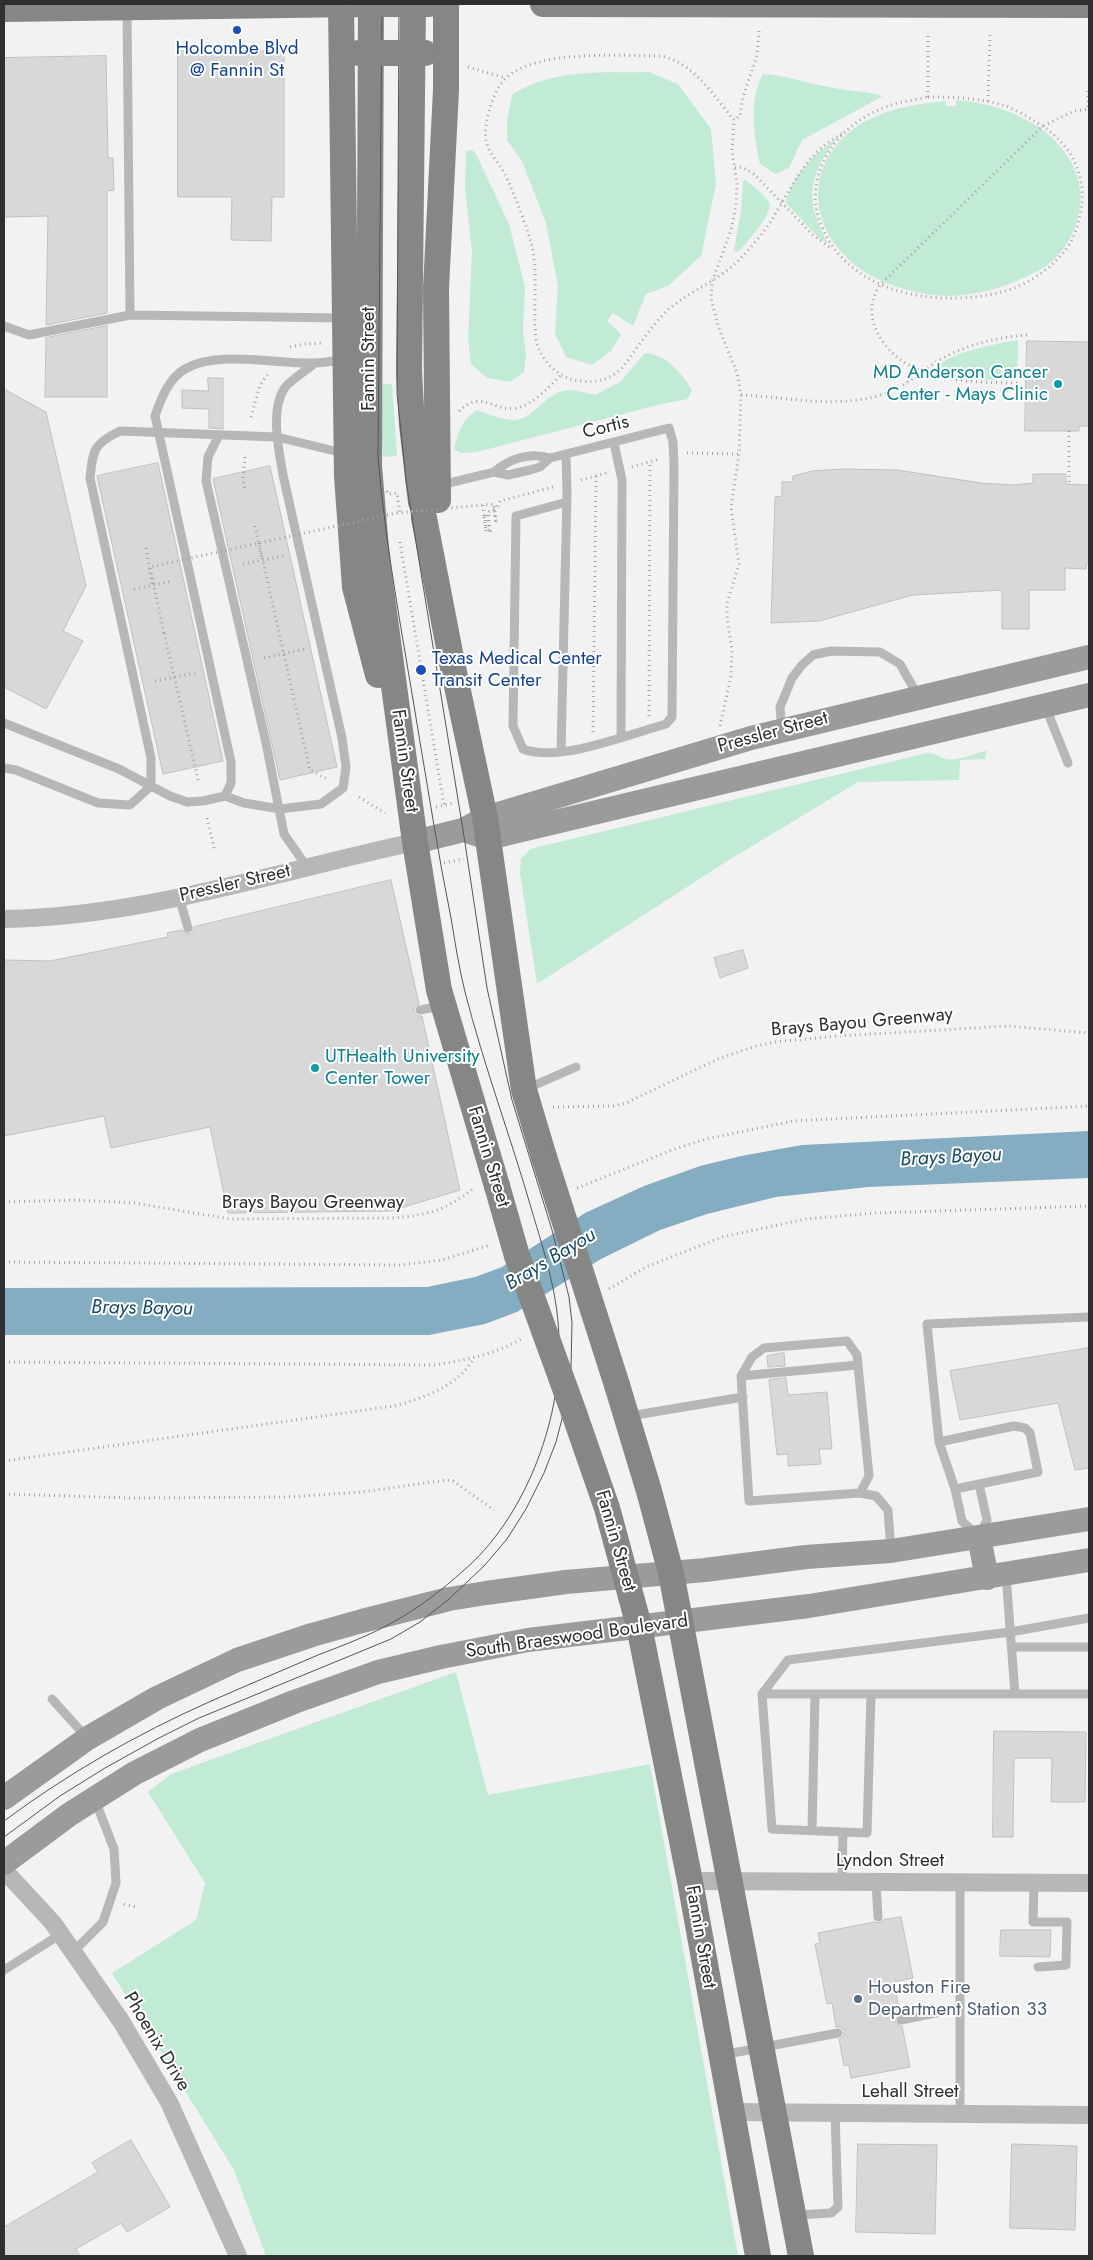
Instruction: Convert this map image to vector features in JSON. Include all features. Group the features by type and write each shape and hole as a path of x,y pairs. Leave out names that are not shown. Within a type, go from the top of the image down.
{"main road":[{"path":"341,4 344,93 346,318 337,351 355,587 408,787"},
{"name":"Fannin Street","path":"371,4 369,466 377,560 415,842 439,990 432,1008 494,1179 517,1256 607,1508 639,1626 690,1881 758,2256"},
{"path":"412,4 409,371 412,425 479,829 527,1099 627,1417 671,1573 801,2256"},
{"path":"4,9 435,4"},
{"path":"426,506 446,90 446,4"},
{"path":"543,4 1089,5"},
{"path":"344,93 359,53 425,53 446,90"},
{"name":"Pressler Street","path":"479,829 706,751 918,696 1089,657"},
{"name":"Pressler Street","path":"415,842 704,786 1089,695"},
{"path":"918,696 926,732"},
{"path":"704,786 706,751"},
{"path":"4,1798 88,1738 157,1698 237,1660 312,1635 458,1598 566,1582 671,1573 836,1554 892,1552 1089,1519"},
{"path":"979,1537 996,1576"},
{"name":"South Braeswood Boulevard","path":"4,1863 70,1814 135,1774 200,1740 294,1702 378,1672 441,1657 528,1640 818,1605 1089,1560"}],"street":[{"name":"Pressler Street","path":"4,919 56,917 159,902 415,842"},
{"name":"Phoenix Drive","path":"4,1870 53,1923 121,2021 168,2102 238,2256"},
{"name":"Lyndon Street","path":"690,1881 1089,1883"},
{"name":"Lehall Street","path":"731,2112 1089,2115"}],"lane":[{"path":"128,7 130,316"},
{"path":"4,326 29,335 130,316 346,318"},
{"path":"4,723 119,770 170,796 187,802 225,796 244,803 280,808 321,804 343,788 346,767 342,738 282,475 277,437 277,414 284,389 315,363 337,351"},
{"path":"225,796 231,783 231,762 155,416 162,393 184,370 206,362 237,360 315,363"},
{"name":"Cortis","path":"426,506 494,472 505,462 537,454 550,458 566,455 669,428 673,442 674,465 672,717 666,724 649,729"},
{"path":"4,768 16,770 98,803 130,805 151,786 151,758 90,478 92,457 100,441 120,431 277,437 346,454"},
{"path":"220,435 208,457 206,481 280,808 284,834 307,866"},
{"path":"614,443 622,480 621,737"},
{"path":"561,752 567,502 566,455"},
{"name":"Cortis","path":"494,472 508,474 540,467 550,458"},
{"path":"567,502 516,516 513,726 523,749 532,753 561,752 649,729"},
{"path":"782,730 780,707 792,678 813,655 831,651 880,652 900,664 918,696"},
{"path":"1044,705 1068,763"},
{"path":"179,897 188,928"},
{"path":"527,1099 576,1067"},
{"path":"979,1484 987,1520 979,1537 962,1521 939,1442 927,1324 1089,1317"},
{"path":"860,1493 869,1476 857,1355 847,1341 764,1348 752,1357 741,1376 749,1501 860,1493 876,1496 888,1510 892,1552"},
{"path":"741,1376 858,1365"},
{"path":"627,1417 743,1397"},
{"path":"939,1442 1014,1426 1025,1428 1030,1433 1038,1472 954,1489"},
{"path":"996,1576 1010,1632 1015,1694"},
{"path":"871,1694 867,1833 772,1828 762,1694 788,1660 1010,1632 1089,1618"},
{"path":"1012,1647 1089,1647"},
{"path":"762,1694 1089,1694"},
{"path":"812,1830 815,1694"},
{"path":"52,1699 88,1738"},
{"path":"73,1952 103,1922 116,1883 114,1849 94,1799"},
{"path":"842,1882 843,1832"},
{"path":"876,1882 878,1917"},
{"path":"960,1882 960,2113"},
{"path":"1034,1883 1033,1922 1067,1922 1066,1965 1038,1967"},
{"path":"4,1970 61,1934"},
{"path":"901,2020 960,2008"},
{"path":"721,2055 838,2033"},
{"path":"794,2215 831,2213 838,2207 835,2112"}],"path":[{"path":"734,120 740,116 743,97 757,55 759,31"},
{"path":"928,32 928,97"},
{"path":"988,101 990,33"},
{"path":"706,751 731,676 732,650 727,610 739,564 731,508 739,454 741,395 737,373 718,326 711,298 712,282 731,230 736,205 737,184 732,150 734,120 687,66 675,58 668,57 576,57 549,59 524,67 506,78 499,88 488,118 486,142 492,156 504,173 531,244 537,344 560,376 575,381 600,381 613,377 668,310 712,282 740,259 771,220 780,202 812,155 827,142 868,116 891,105 928,97 988,101 1008,107 1043,126 1057,136 1070,150 1080,168 1086,188 1086,202 1081,223 1063,254 1050,267 1028,280 1003,291 954,299 904,293 880,285 853,267 813,235 780,202 748,169 735,168"},
{"path":"463,66 506,78"},
{"path":"1017,383 962,381 923,371 904,362 892,352 876,329 872,316 874,294 880,285 1043,126 1074,111 1088,109 1089,91"},
{"path":"834,250 818,219 814,198 820,168 832,146 845,132"},
{"path":"741,395 786,397 826,404 883,395 901,387 944,358 989,340 1027,335"},
{"path":"288,349 299,344 337,351"},
{"path":"251,417 260,385 268,374"},
{"path":"456,413 472,401 481,400 505,408 518,408 538,396 560,376"},
{"path":"1069,432 1069,484"},
{"path":"245,457 243,476 246,490"},
{"path":"649,729 650,462"},
{"path":"593,745 596,476"},
{"path":"387,491 388,494 397,493 426,506"},
{"path":"150,567 426,506 494,504 496,522 496,509 488,512 490,530 486,531 486,523 485,515 488,514 489,530 486,530 483,505"},
{"path":"262,560 255,526 310,770 327,779"},
{"path":"152,585 146,548 199,783"},
{"path":"243,564 282,556"},
{"path":"404,568 444,805"},
{"path":"134,589 174,580"},
{"path":"264,658 304,649"},
{"path":"155,681 195,673"},
{"path":"359,797 385,812"},
{"path":"436,806 453,803"},
{"path":"207,818 214,852"},
{"path":"444,862 464,859"},
{"name":"Brays Bayou Greenway","path":"527,1099 576,1106 626,1104 718,1059 756,1046 798,1039 1009,1026 1089,1033"},
{"path":"602,1177 642,1160 706,1139 793,1121 1089,1106"},
{"name":"Brays Bayou Greenway","path":"4,1202 73,1200 134,1203 231,1220 392,1218 414,1216 442,1209 454,1204 494,1179"},
{"path":"4,1262 400,1264 442,1260 474,1252"},
{"path":"4,1461 394,1406 414,1401 442,1387 466,1372 473,1358"},
{"path":"4,1494 133,1498 286,1497 362,1492 446,1480 453,1481 494,1510"}],"green space":[{"path":"649,72 678,84 711,129 716,184 701,256 668,286 646,294 633,326 613,313 607,321 621,334 611,351 592,365 566,357 555,333 558,286 546,223 522,161 507,140 507,121 512,95 527,86 561,76"},
{"path":"763,74 883,96 802,140 789,168 776,174 760,164 756,142 755,95"},
{"path":"956,100 989,105 1005,110 1021,117 1050,136 1062,148 1077,176 1080,190 1078,218 1066,245 1057,256 1046,266 1012,283 988,291 963,295 946,296 906,290 870,275 852,263 838,248 827,231 820,213 818,195 821,176 828,157 842,139 864,122 890,111 918,104 946,101 946,106 956,106"},
{"path":"837,138 820,165 813,190 815,214 828,244 820,239 786,203 793,184 806,166 821,150"},
{"path":"472,150 476,154 509,224 525,287 523,330 526,355 524,372 510,382 487,378 471,364 468,339 472,251 465,188 466,151"},
{"path":"745,179 767,199 769,207 763,221 738,252 734,251 741,210 743,182"},
{"path":"1018,340 1017,379 965,379 936,371 940,365 960,354 986,346"},
{"path":"645,353 660,357 678,371 692,390 688,399 477,452 461,453 454,449 461,427 477,410 500,418 514,420 526,417 552,396 562,391 576,391 595,395 620,382"},
{"path":"383,384 392,384 397,456 383,457 381,426"},
{"path":"987,750 985,759 960,760 959,780 858,782 724,863 537,984 520,873 521,859 530,849 927,753 950,760"},
{"path":"456,1672 488,1795 650,1764 738,2256 266,2256 234,2170 112,1973 196,1920 205,1883 148,1792 171,1774"}],"water":[{"name":"Brays Bayou","path":"1089,1131 1089,1178 868,1187 776,1197 707,1214 660,1230 601,1259 517,1312 485,1324 429,1335 4,1335 4,1288 427,1287 475,1277 502,1267 585,1213 644,1186 700,1166 741,1156 802,1145"}],"building":[{"path":"178,51 284,51 284,197 272,197 271,241 231,240 232,197 178,197"},
{"path":"106,56 108,158 113,158 114,190 107,191 107,313 46,325 48,216 4,217 4,58"},
{"path":"107,326 107,397 45,397 46,338"},
{"name":"MD Anderson Cancer Center - Mays Clinic","path":"1027,341 1089,342 1089,426 1079,426 1079,431 1025,431"},
{"path":"208,378 223,378 223,429 209,428 209,409 182,408 182,390 208,391"},
{"path":"4,389 46,412 86,586 63,631 83,641 46,709 4,687"},
{"path":"158,463 223,761 163,774 97,476"},
{"path":"270,466 337,767 280,780 213,479"},
{"path":"843,469 897,470 981,483 1012,485 1033,483 1033,474 1066,474 1066,484 1089,485 1089,563 1087,563 1086,569 1065,568 1065,590 1029,590 1029,629 1002,629 1002,590 913,595 819,621 771,623 775,497 782,496 782,482 792,482 793,476 812,471"},
{"name":"UTHealth University Center Tower","path":"391,880 419,1004 414,1008 414,1012 418,1016 422,1016 460,1190 391,1211 228,1213 210,1127 111,1148 104,1116 4,1136 4,960 50,961 168,937 167,933 182,930 189,934 193,932 194,927"},
{"path":"743,950 748,968 720,978 714,958"},
{"path":"1089,1348 1089,1468 1075,1470 1058,1403 960,1420 950,1371"},
{"path":"784,1353 785,1366 768,1367 767,1356"},
{"path":"786,1378 788,1395 827,1392 832,1449 819,1449 821,1464 788,1466 788,1454 777,1455 769,1380"},
{"path":"994,1731 1086,1732 1085,1802 1051,1802 1052,1758 1014,1758 1013,1837 993,1837"},
{"name":"Houston Fire Department Station 33","path":"901,1917 913,1978 894,1982 900,2014 895,2021 902,2026 910,2067 851,2078 849,2065 844,2066 839,2039 844,2036 844,2031 840,2027 836,2027 832,2003 827,2004 815,1944 820,1943 818,1933 874,1922 879,1923 883,1920"},
{"path":"1001,1930 1051,1930 1050,1957 1000,1956"},
{"path":"131,2140 170,2207 127,2232 121,2223 76,2249 80,2256 4,2256 4,2227 98,2172 92,2163"},
{"path":"858,2144 937,2145 935,2234 856,2232"},
{"path":"1012,2144 1077,2146 1075,2230 1010,2228"}],"tram line":[{"path":"4,1821 52,1787 155,1727 318,1655 357,1640 404,1616 430,1598 485,1550 504,1525 521,1497 535,1468 546,1437 553,1405 558,1374 559,1343 554,1293 542,1244 472,1020 463,983 396,600 381,493 378,457 382,4"},
{"path":"4,1837 60,1796 159,1738 199,1718 391,1639 420,1622 449,1599 484,1566 507,1539 526,1509 544,1473 556,1442 568,1396 572,1323 569,1297 552,1230 512,1100 487,988 406,481 397,393 399,4"}],"place":[{"name":"Holcombe Blvd @ Fannin St","path":"237,30"},
{"name":"MD Anderson Cancer Center - Mays Clinic","path":"1058,384"},
{"name":"Texas Medical Center Transit Center","path":"421,670"},
{"name":"UTHealth University Center Tower","path":"315,1068"},
{"name":"Houston Fire Department Station 33","path":"858,1999"}]}
